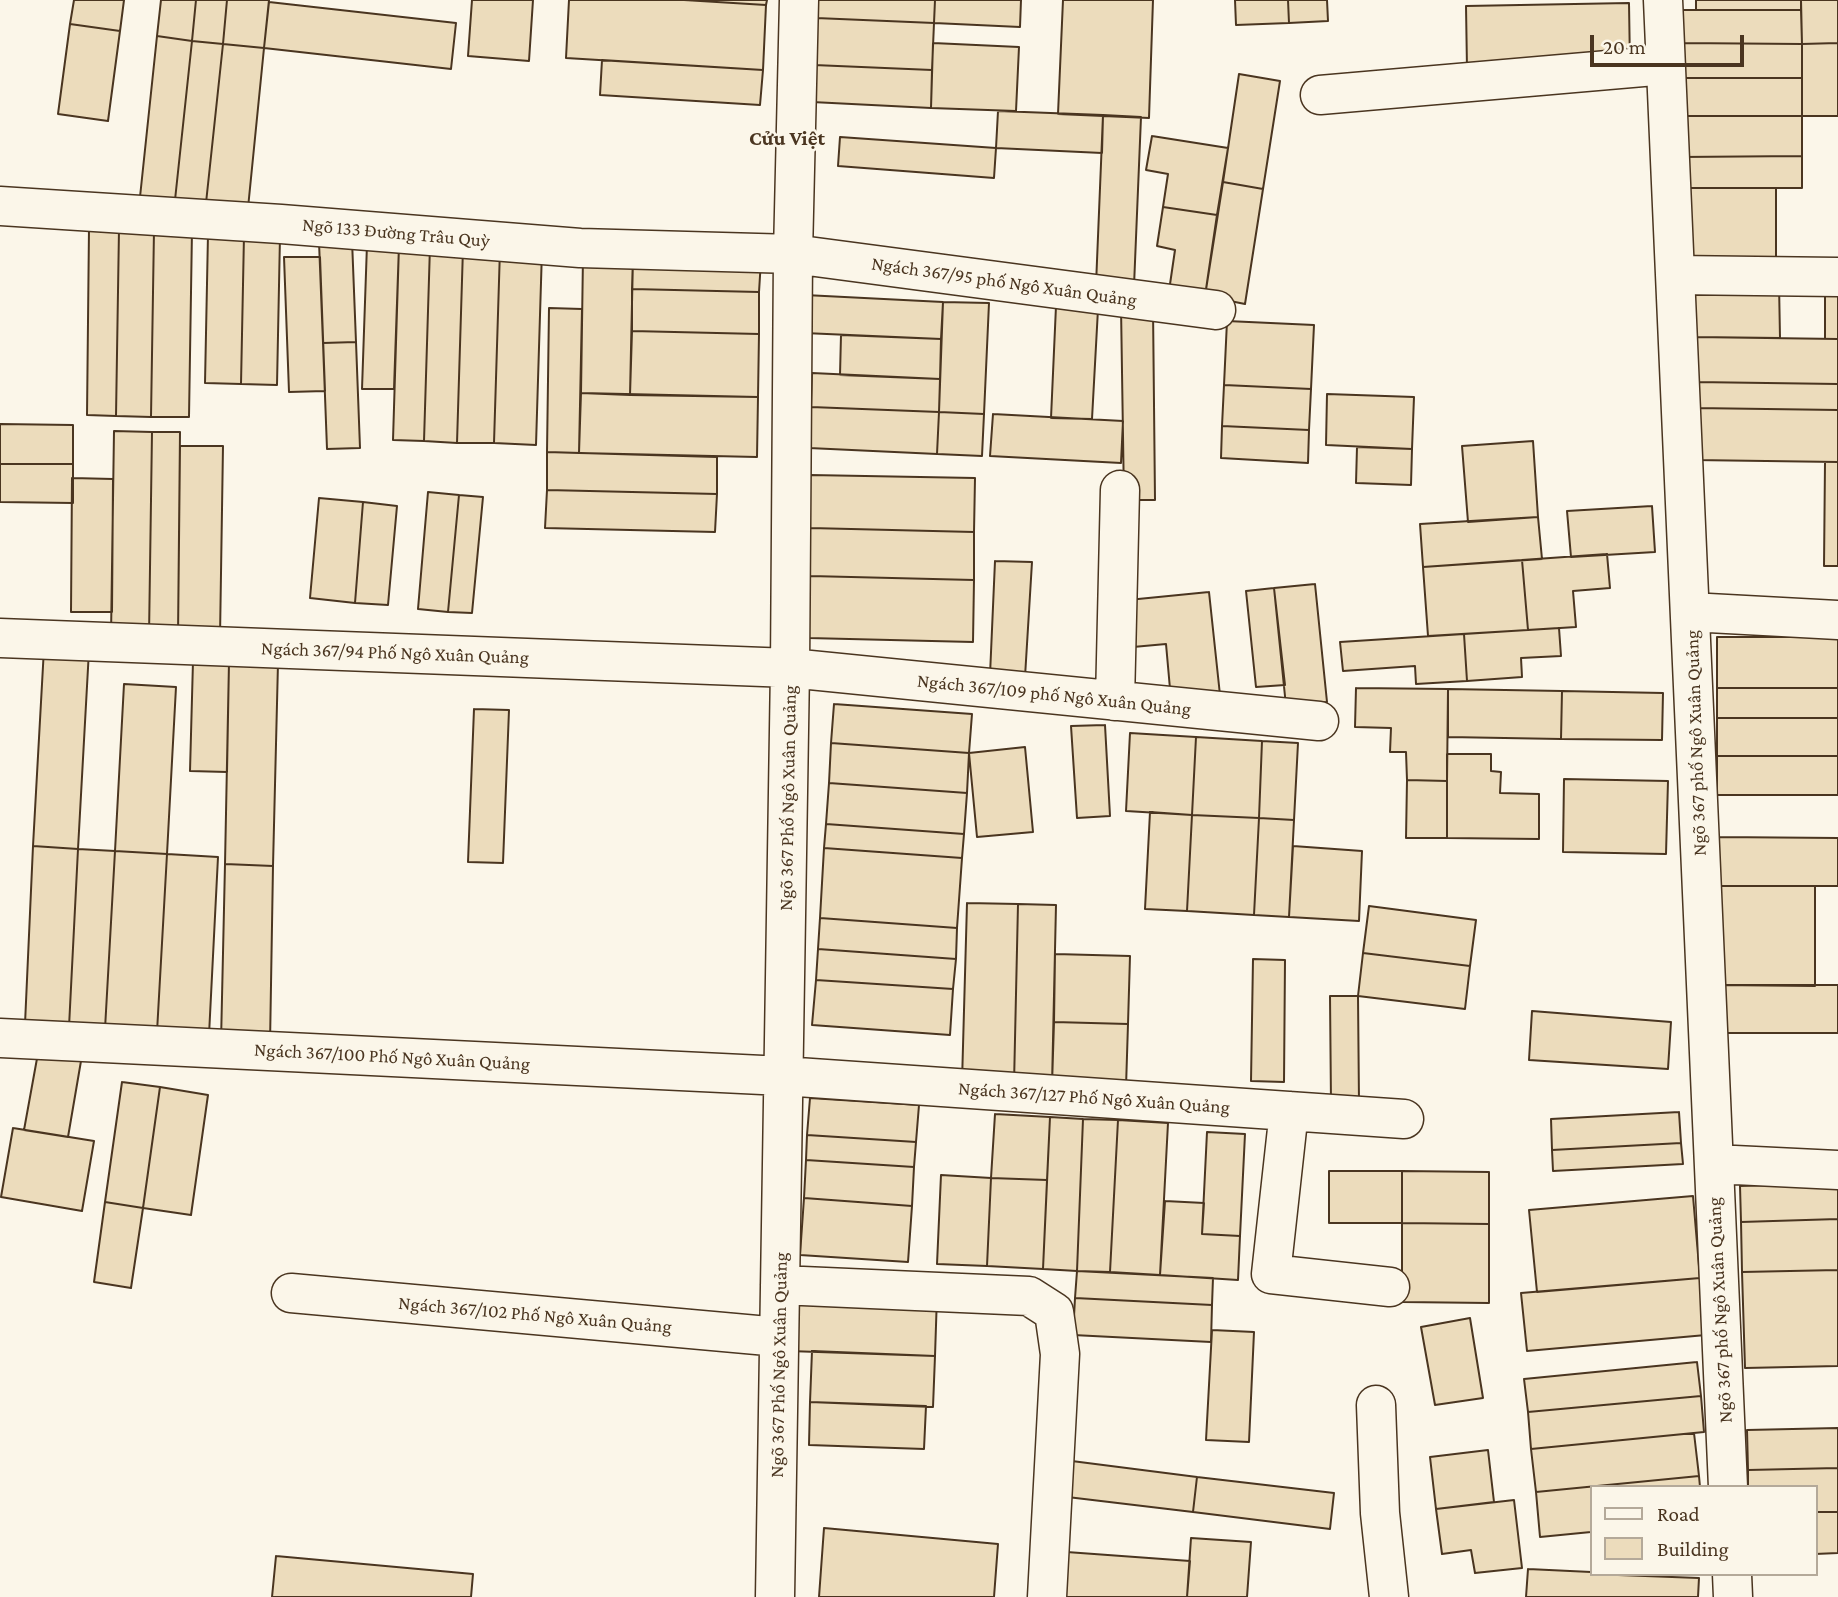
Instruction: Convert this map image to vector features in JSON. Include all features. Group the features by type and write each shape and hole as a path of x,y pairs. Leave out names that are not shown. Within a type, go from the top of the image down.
{"street":[{"name":"Ngõ 367 Phố Ngô Xuân Quảng","path":"775,1597 790,668 793,254 799,0"},
{"name":"Ngõ 367 phố Ngô Xuân Quảng","path":"1663,0 1728,1485"},
{"path":"1320,95 1666,65"},
{"name":"Ngõ 133 Đường Trâu Quỳ","path":"0,206 281,224 580,248 793,254"},
{"name":"Ngách 367/95 phố Ngô Xuân Quảng","path":"793,254 1216,310"},
{"path":"1675,275 1838,277"},
{"path":"1115,701 1120,490"},
{"path":"1690,612 1838,620"},
{"name":"Ngách 367/94 Phố Ngô Xuân Quảng","path":"0,638 790,668"},
{"name":"Ngách 367/109 phố Ngô Xuân Quảng","path":"790,668 1319,721"},
{"name":"Ngách 367/100 Phố Ngô Xuân Quảng","path":"0,1038 783,1076"},
{"name":"Ngách 367/127 Phố Ngô Xuân Quảng","path":"783,1076 1404,1119"},
{"path":"1289,1111 1271,1274 1390,1287"},
{"path":"1714,1164 1838,1170"},
{"path":"780,1285 1029,1296 1054,1312 1060,1354 1047,1597"},
{"name":"Ngách 367/102 Phố Ngô Xuân Quảng","path":"291,1293 779,1337"},
{"path":"1376,1405 1380,1513 1389,1597"},
{"path":"1732,1576 1733,1597"}],"building":[{"path":"74,0 124,0 120,31 70,24"},
{"path":"161,0 196,0 192,41 157,36"},
{"path":"196,0 227,0 223,44 192,41"},
{"path":"227,0 269,0 264,48 223,44"},
{"path":"472,0 533,0 529,61 468,56"},
{"path":"569,0 684,0 766,5 763,70 566,58"},
{"path":"684,0 767,0 766,5"},
{"path":"816,0 935,0 934,23 816,18"},
{"path":"935,0 1021,0 1020,27 934,23"},
{"path":"1063,0 1153,0 1149,118 1058,114"},
{"path":"1235,0 1288,0 1289,23 1236,25"},
{"path":"1288,0 1327,0 1328,21 1289,23"},
{"path":"1696,0 1801,0 1801,10 1696,10"},
{"path":"1801,0 1838,0 1838,43 1802,44"},
{"path":"269,2 456,23 451,69 264,48"},
{"path":"1629,3 1630,66 1467,69 1466,6"},
{"path":"1680,10 1801,10 1802,44 1680,43"},
{"path":"816,18 934,23 932,70 814,65"},
{"path":"70,24 120,31 108,121 58,114"},
{"path":"157,36 192,41 175,200 140,197"},
{"path":"192,41 223,44 206,203 175,200"},
{"path":"933,43 1019,47 1016,111 931,108"},
{"path":"1680,43 1802,44 1802,78 1680,78"},
{"path":"1838,43 1838,116 1802,116 1802,44"},
{"path":"223,44 264,48 248,208 206,203"},
{"path":"602,60 763,70 760,105 600,95"},
{"path":"814,65 932,70 931,108 812,102"},
{"path":"1239,74 1280,81 1263,189 1223,182"},
{"path":"1680,78 1802,78 1802,116 1681,116"},
{"path":"998,111 1103,115 1102,153 996,148"},
{"path":"1103,115 1141,117 1134,286 1096,285"},
{"path":"1681,116 1802,116 1802,156 1680,157"},
{"path":"1152,136 1228,148 1217,215 1163,207 1168,174 1146,170"},
{"path":"840,137 996,148 994,178 838,166"},
{"path":"1802,156 1802,188 1681,188 1680,157"},
{"path":"1223,182 1263,189 1245,304 1205,296"},
{"path":"1681,188 1776,188 1776,268 1681,268"},
{"path":"1163,207 1217,215 1205,296 1169,291 1175,250 1157,246"},
{"path":"89,228 119,229 116,416 87,415"},
{"path":"119,229 154,230 151,417 116,416"},
{"path":"154,230 192,230 189,417 151,417"},
{"path":"208,234 244,235 241,384 205,383"},
{"path":"244,235 280,236 277,385 241,384"},
{"path":"352,240 356,342 323,343 319,242"},
{"path":"367,244 399,245 394,389 362,389"},
{"path":"399,245 430,246 424,441 393,440"},
{"path":"430,246 463,248 457,443 424,441"},
{"path":"463,248 500,249 494,443 457,443"},
{"path":"500,249 542,250 536,445 494,443"},
{"path":"583,256 633,257 630,395 581,393"},
{"path":"284,257 320,257 325,391 289,392"},
{"path":"633,257 761,260 759,292 632,289"},
{"path":"1695,282 1779,283 1780,338 1695,337"},
{"path":"1825,283 1838,283 1838,339 1825,339"},
{"path":"632,289 759,292 759,334 632,331"},
{"path":"805,295 943,302 941,339 804,333"},
{"path":"943,302 989,303 984,414 939,412"},
{"path":"1056,306 1098,309 1092,419 1051,418"},
{"path":"1121,307 1153,308 1155,500 1124,500"},
{"path":"549,308 582,309 579,453 547,452"},
{"path":"1227,321 1314,325 1311,389 1224,385"},
{"path":"632,331 759,334 758,397 630,395"},
{"path":"841,335 941,339 940,379 840,375"},
{"path":"1695,337 1838,339 1838,384 1695,382"},
{"path":"356,342 360,448 327,449 323,343"},
{"path":"812,373 940,379 939,412 811,407"},
{"path":"1695,382 1838,384 1838,410 1695,408"},
{"path":"1224,385 1311,389 1309,430 1222,426"},
{"path":"581,393 758,397 757,457 579,453"},
{"path":"1327,394 1414,397 1412,449 1326,445"},
{"path":"811,407 939,412 937,454 809,448"},
{"path":"1695,408 1838,410 1838,462 1694,460"},
{"path":"939,412 984,414 982,456 937,454"},
{"path":"993,414 1123,421 1121,463 990,456"},
{"path":"0,424 73,425 73,464 0,464"},
{"path":"1222,426 1309,430 1308,463 1221,458"},
{"path":"114,431 152,432 149,636 111,636"},
{"path":"152,432 180,432 178,636 149,636"},
{"path":"1533,441 1538,517 1468,522 1462,446"},
{"path":"180,446 223,446 220,637 178,636"},
{"path":"1357,447 1412,449 1411,485 1356,483"},
{"path":"547,452 717,457 717,494 547,490"},
{"path":"1825,462 1838,462 1838,566 1824,566"},
{"path":"0,464 73,464 73,503 0,502"},
{"path":"810,475 975,478 974,532 810,528"},
{"path":"72,478 113,479 112,612 71,612"},
{"path":"547,490 717,494 715,532 545,528"},
{"path":"428,492 459,495 448,612 418,609"},
{"path":"459,495 483,497 472,613 448,612"},
{"path":"319,498 363,502 355,603 310,598"},
{"path":"363,502 397,506 388,605 355,603"},
{"path":"1652,506 1655,552 1571,557 1567,511"},
{"path":"1538,517 1542,559 1423,567 1420,524"},
{"path":"810,528 974,532 974,580 810,576"},
{"path":"1607,554 1610,588 1573,591 1576,627 1528,630 1522,560"},
{"path":"1522,560 1528,630 1428,636 1423,567"},
{"path":"995,561 1032,562 1025,677 990,675"},
{"path":"810,576 974,580 973,642 808,638"},
{"path":"1315,584 1327,702 1286,706 1274,588"},
{"path":"1274,588 1285,685 1256,687 1246,591"},
{"path":"1209,592 1220,695 1171,700 1166,644 1133,647 1128,600"},
{"path":"1559,628 1561,656 1521,658 1522,677 1467,681 1464,634"},
{"path":"1464,634 1467,681 1416,684 1415,666 1343,671 1340,642"},
{"path":"1717,637 1838,637 1838,688 1717,688"},
{"path":"44,648 89,650 78,849 33,846"},
{"path":"193,661 229,662 227,772 190,771"},
{"path":"229,662 278,663 273,866 225,864"},
{"path":"124,684 176,687 167,854 115,851"},
{"path":"1356,688 1448,689 1447,781 1407,780 1406,752 1390,752 1391,728 1355,727"},
{"path":"1717,688 1838,688 1838,718 1717,718"},
{"path":"1448,689 1562,691 1561,739 1448,737"},
{"path":"1562,691 1663,693 1662,740 1561,739"},
{"path":"834,704 972,714 969,753 831,743"},
{"path":"474,709 509,710 503,863 468,862"},
{"path":"1717,718 1838,718 1838,756 1717,756"},
{"path":"1105,725 1110,816 1077,818 1071,726"},
{"path":"1130,733 1196,737 1192,815 1126,811"},
{"path":"1196,737 1262,741 1259,818 1192,815"},
{"path":"1262,741 1298,743 1294,820 1259,818"},
{"path":"831,743 969,753 967,793 829,783"},
{"path":"1025,747 1033,832 977,837 969,753"},
{"path":"1447,754 1491,754 1491,771 1501,772 1500,793 1539,794 1539,839 1447,838"},
{"path":"1717,756 1838,756 1838,795 1717,795"},
{"path":"1564,779 1668,781 1666,854 1563,852"},
{"path":"1407,780 1447,781 1447,838 1406,838"},
{"path":"829,783 967,793 964,834 826,824"},
{"path":"1150,812 1192,815 1187,911 1145,909"},
{"path":"1192,815 1259,818 1254,915 1187,911"},
{"path":"1259,818 1294,820 1289,917 1254,915"},
{"path":"826,824 964,834 962,858 824,848"},
{"path":"1717,837 1838,838 1838,886 1718,886"},
{"path":"33,846 78,849 69,1027 25,1024"},
{"path":"1293,846 1362,851 1359,921 1289,917"},
{"path":"824,848 962,858 957,928 820,918"},
{"path":"78,849 115,851 105,1029 69,1027"},
{"path":"115,851 167,854 157,1032 105,1029"},
{"path":"167,854 218,857 209,1035 157,1032"},
{"path":"225,864 273,866 270,1044 221,1042"},
{"path":"1718,886 1815,886 1815,986 1718,985"},
{"path":"967,903 1018,904 1014,1084 962,1082"},
{"path":"1018,904 1056,905 1052,1085 1014,1084"},
{"path":"1369,906 1476,920 1470,966 1363,953"},
{"path":"820,918 957,928 956,959 818,949"},
{"path":"818,949 956,959 953,989 816,980"},
{"path":"1363,953 1470,966 1465,1009 1358,996"},
{"path":"1055,954 1130,956 1128,1024 1054,1022"},
{"path":"1253,959 1285,960 1284,1082 1251,1081"},
{"path":"816,980 953,989 950,1035 812,1025"},
{"path":"1718,985 1838,985 1838,1033 1718,1033"},
{"path":"1330,996 1358,996 1359,1103 1331,1104"},
{"path":"1532,1011 1671,1022 1668,1069 1529,1060"},
{"path":"1054,1022 1128,1024 1126,1087 1052,1085"},
{"path":"38,1053 81,1061 68,1137 24,1130"},
{"path":"122,1082 160,1087 143,1208 105,1202"},
{"path":"160,1087 208,1095 191,1215 143,1208"},
{"path":"810,1098 919,1105 916,1142 807,1135"},
{"path":"1679,1112 1681,1143 1552,1150 1551,1119"},
{"path":"995,1114 1050,1117 1047,1180 991,1178"},
{"path":"1050,1117 1083,1119 1077,1271 1043,1269"},
{"path":"1083,1119 1118,1120 1110,1272 1077,1271"},
{"path":"1118,1120 1168,1123 1160,1275 1110,1272"},
{"path":"13,1128 94,1141 82,1211 1,1197"},
{"path":"1207,1132 1245,1134 1240,1236 1202,1234"},
{"path":"807,1135 916,1142 914,1167 806,1160"},
{"path":"1681,1143 1683,1164 1553,1171 1552,1150"},
{"path":"806,1160 914,1167 912,1206 804,1198"},
{"path":"1329,1171 1402,1171 1402,1223 1329,1223"},
{"path":"1402,1171 1489,1172 1489,1224 1402,1223"},
{"path":"941,1175 991,1178 987,1266 937,1264"},
{"path":"991,1178 1047,1180 1043,1269 987,1266"},
{"path":"1838,1183 1838,1219 1741,1222 1740,1186"},
{"path":"1693,1196 1700,1278 1537,1292 1529,1210"},
{"path":"804,1198 912,1206 908,1262 800,1255"},
{"path":"1165,1201 1204,1203 1202,1234 1240,1236 1238,1280 1160,1275"},
{"path":"105,1202 143,1208 131,1288 94,1282"},
{"path":"1838,1219 1838,1270 1742,1272 1741,1222"},
{"path":"1402,1223 1489,1224 1489,1303 1402,1302"},
{"path":"1838,1270 1838,1366 1745,1368 1742,1272"},
{"path":"1077,1271 1213,1278 1212,1305 1075,1298"},
{"path":"1700,1278 1706,1335 1527,1351 1521,1293"},
{"path":"791,1289 937,1295 935,1356 789,1351"},
{"path":"1075,1298 1212,1305 1211,1342 1073,1335"},
{"path":"1470,1318 1483,1398 1435,1405 1421,1327"},
{"path":"1212,1330 1254,1332 1249,1442 1206,1440"},
{"path":"812,1351 935,1356 933,1407 810,1402"},
{"path":"1697,1362 1701,1396 1528,1412 1524,1379"},
{"path":"1701,1396 1704,1432 1531,1449 1528,1412"},
{"path":"810,1402 926,1406 924,1449 809,1445"},
{"path":"1838,1428 1838,1468 1748,1470 1747,1430"},
{"path":"1694,1433 1699,1476 1536,1492 1531,1449"},
{"path":"1488,1450 1494,1502 1436,1509 1430,1457"},
{"path":"1064,1460 1197,1477 1193,1512 1059,1496"},
{"path":"1838,1468 1838,1512 1817,1512 1817,1485 1748,1485 1748,1470"},
{"path":"1699,1476 1700,1485 1607,1485"},
{"path":"1197,1477 1334,1493 1330,1529 1193,1512"},
{"path":"1590,1487 1590,1532 1540,1537 1536,1492"},
{"path":"1514,1500 1522,1568 1475,1573 1471,1550 1442,1554 1436,1509"},
{"path":"1817,1512 1838,1512 1838,1553 1817,1554"},
{"path":"824,1528 998,1544 994,1597 819,1597"},
{"path":"1191,1538 1251,1542 1247,1597 1187,1597"},
{"path":"1053,1551 1190,1561 1187,1597 1050,1597"},
{"path":"276,1556 473,1574 471,1597 272,1597"},
{"path":"1528,1569 1590,1572 1590,1576 1699,1578 1698,1597 1526,1597"}],"district":[{"name":"Cửu Việt","path":"787,139"}]}
